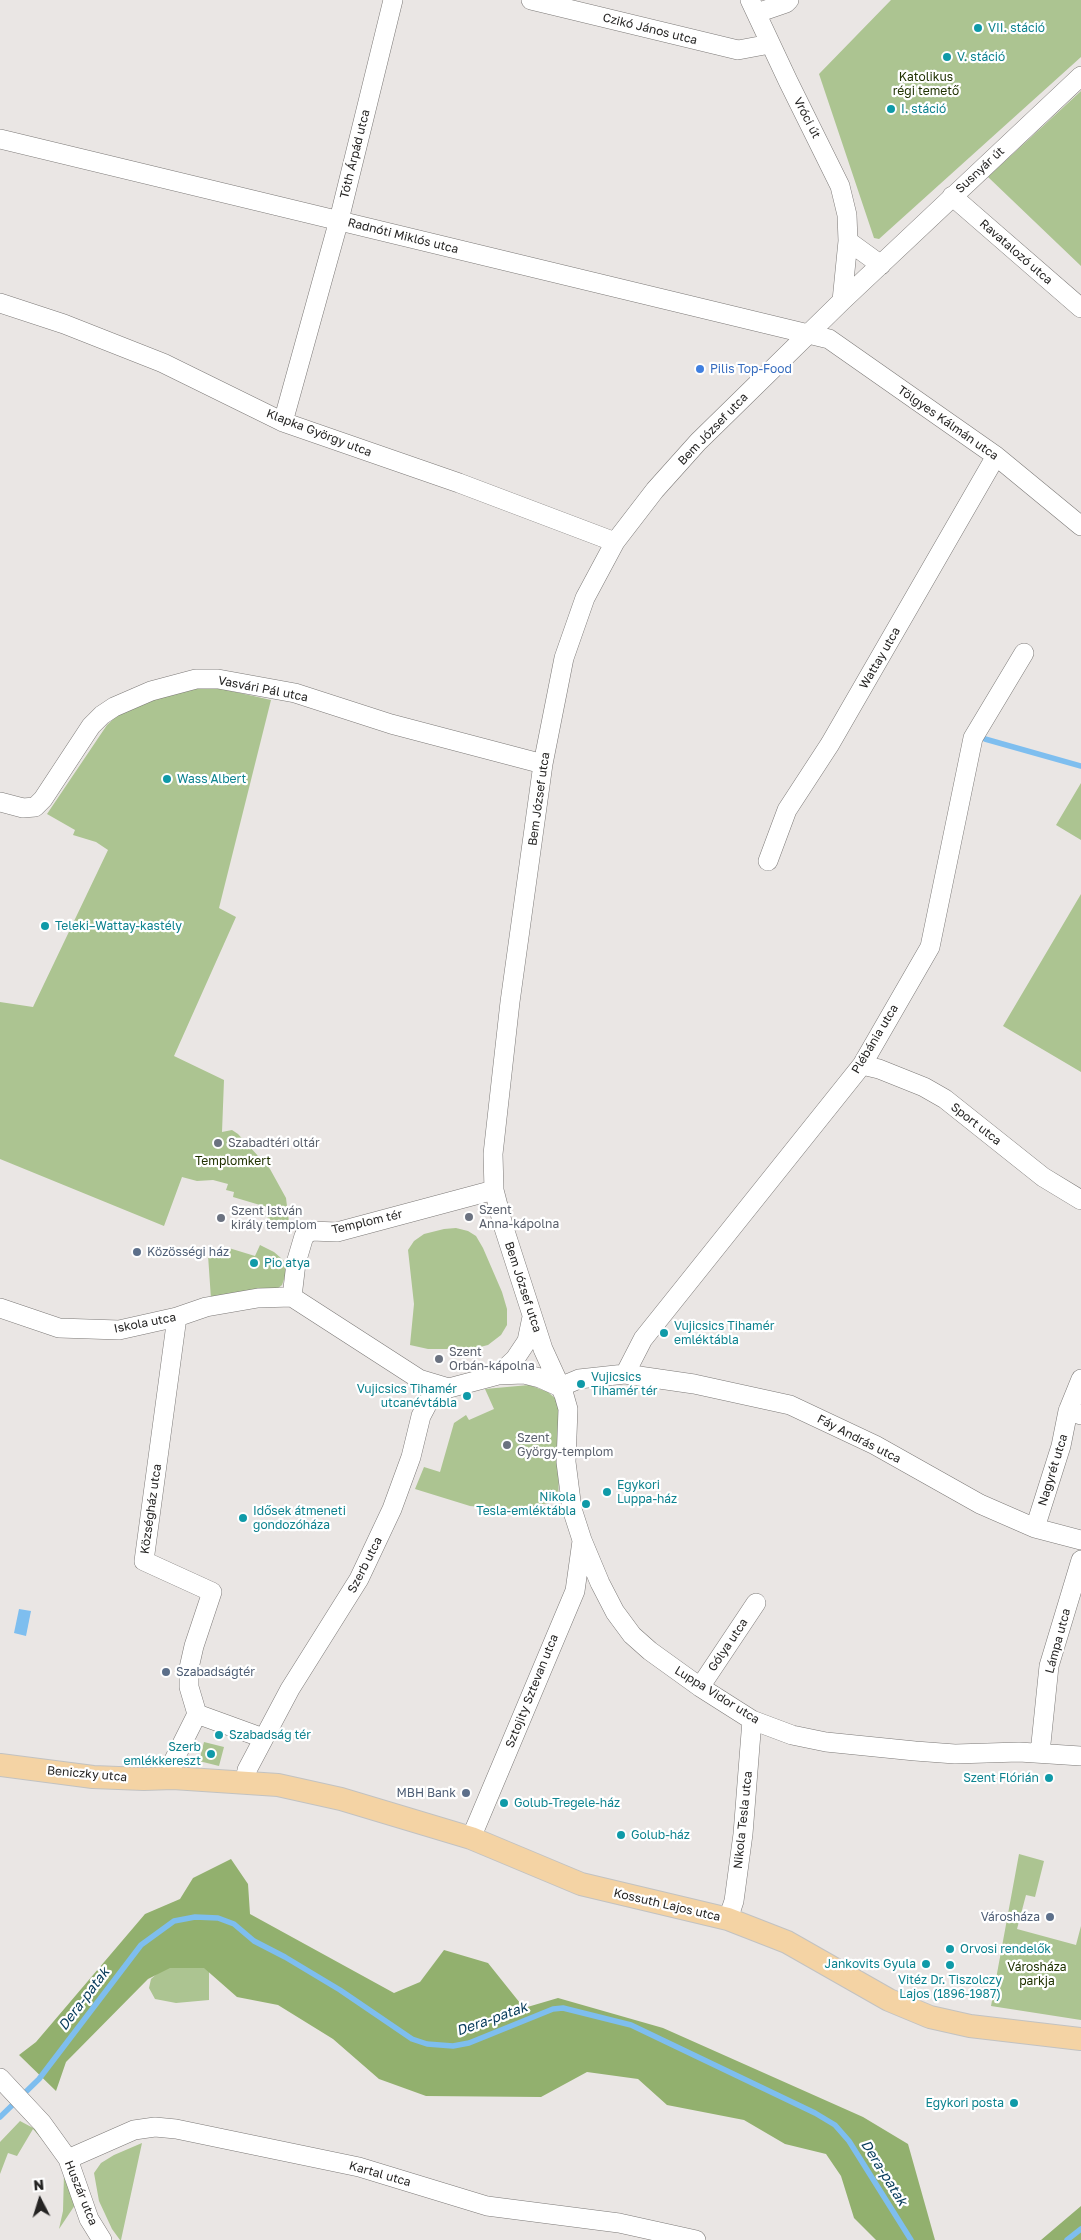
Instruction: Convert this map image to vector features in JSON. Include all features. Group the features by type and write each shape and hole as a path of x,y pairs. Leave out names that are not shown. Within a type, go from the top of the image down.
{"main road":[{"name":"Beniczky utca","path":"0,1765 93,1777 173,1778"},
{"path":"173,1778 245,1783"},
{"name":"Kossuth Lajos utca","path":"245,1783 278,1785 341,1799 471,1838 581,1884 728,1919 788,1942 889,2000 930,2017 970,2026 1081,2039"}],"street":[{"name":"Tóth Árpád utca","path":"283,422 339,220 393,0"},
{"name":"Czikó János utca","path":"531,0 738,50 770,44"},
{"path":"754,6 786,3 789,0"},
{"name":"Vróci út","path":"754,6 770,44 840,186 847,215 848,241 842,301"},
{"name":"Susnyár út","path":"842,301 1081,76"},
{"name":"Radnóti Miklós utca","path":"0,139 806,335"},
{"name":"Ravatalozó utca","path":"952,196 1081,308"},
{"path":"848,241 880,264"},
{"name":"Bem József utca","path":"560,1386 550,1368 532,1317 494,1190 493,1154 506,1031 543,764 564,658 585,598 615,542 655,490 698,442 842,301"},
{"name":"Klapka György utca","path":"0,303 64,324 162,363 283,422 459,483 615,542"},
{"name":"Tölgyes Kálmán utca","path":"806,335 829,340 996,456 1081,526"},
{"name":"Wattay utca","path":"768,862 787,810 830,744 996,456"},
{"name":"Plébánia utca","path":"625,1374 643,1339 862,1065 930,947 974,738 1024,653"},
{"name":"Vasvári Pál utca","path":"0,802 23,808 35,807 43,799 91,726 102,715 114,707 151,691 196,679 218,679 295,693 391,724 543,764"},
{"name":"Sport utca","path":"862,1065 879,1069 924,1087 945,1099 1043,1177 1081,1200"},
{"name":"Templom tér","path":"292,1297 296,1263 304,1236 311,1231 336,1232 494,1190"},
{"path":"292,1297 419,1379 449,1388"},
{"name":"Iskola utca","path":"0,1308 59,1328 119,1330 177,1317 206,1307 258,1298 292,1297"},
{"name":"Községház utca","path":"177,1317 144,1561 212,1592 194,1646 189,1668 189,1687 197,1714"},
{"path":"498,1374 515,1359 527,1341 532,1317"},
{"path":"498,1374 524,1374 560,1386 579,1379 625,1374"},
{"name":"Szerb utca","path":"245,1783 246,1770 290,1689 359,1579 392,1509 411,1457 421,1416 431,1397 449,1388 498,1374"},
{"name":"Fáy András utca","path":"625,1374 694,1384 790,1405 875,1445 980,1504 1035,1528 1081,1540"},
{"name":"Nagyrét utca","path":"1035,1528 1061,1446 1075,1413 1081,1379"},
{"name":"Luppa Vidor utca","path":"560,1386 568,1409 566,1462 572,1509 582,1540 615,1612 632,1635 650,1651 700,1687 752,1720 792,1735 858,1746 955,1754 997,1752 1081,1756"},
{"name":"Sztojity Sztevan utca","path":"471,1838 575,1591 582,1540"},
{"name":"Lámpa utca","path":"1040,1753 1049,1666 1081,1560"},
{"name":"Gólya utca","path":"700,1687 756,1603"},
{"path":"173,1778 172,1764 197,1714 263,1738"},
{"name":"Nikola Tesla utca","path":"728,1919 734,1901 744,1834 752,1720"},
{"name":"Huszár utca","path":"2,2080 57,2142 68,2158 89,2218 102,2240"},
{"name":"Kartal utca","path":"68,2158 134,2130 156,2127 176,2129 359,2167 487,2206 619,2223 696,2240"}],"green space":[{"name":"Katolikus régi temető","path":"891,0 1081,0 1081,57 879,239 874,238 819,74"},
{"path":"1081,91 1081,266 988,177"},
{"name":"Templomkert","path":"218,688 271,700 219,908 236,917 174,1056 224,1080 222,1132 232,1130 238,1134 270,1169 286,1198 290,1230 270,1228 267,1220 270,1208 233,1197 234,1192 226,1190 228,1184 213,1180 197,1181 182,1177 164,1226 0,1159 0,1002 33,1007 108,850 96,842 73,835 75,830 47,814 107,725 120,713 139,702 191,689"},
{"path":"1081,783 1081,840 1056,825"},
{"path":"1081,894 1081,1072 1003,1026"},
{"path":"456,1228 468,1231 476,1236 483,1248 502,1292 507,1309 507,1325 501,1335 488,1345 472,1349 428,1349 410,1345 414,1304 408,1250 414,1241 424,1234"},
{"path":"219,1245 255,1256 260,1245 274,1252 289,1265 282,1285 277,1289 211,1299 208,1255 210,1248 218,1250"},
{"path":"529,1385 548,1392 556,1399 559,1409 561,1431 558,1501 517,1510 470,1506 415,1489 424,1467 440,1472 454,1423 466,1415 469,1420 494,1409 485,1389"},
{"path":"204,1742 224,1747 219,1766 199,1761"},
{"name":"Városháza parkja","path":"1019,1854 1044,1861 1035,1897 1026,1895 1017,1929 1076,1945 1081,1926 1081,2020 991,2006"},
{"path":"231,1859 248,1884 250,1914 394,1993 420,1982 444,1950 488,1963 524,2008 558,1998 663,2028 863,2117 908,2144 935,2240 876,2240 854,2218 841,2176 826,2154 785,2144 744,2120 667,2105 638,2079 587,2072 541,2097 426,2096 379,2079 333,2039 278,2005 237,1997 204,1968 170,1968 148,1979 66,2062 56,2091 19,2055 36,2042 145,1914 180,1899 193,1878"},
{"path":"209,1956 209,2000 176,2003 155,1999 149,1988 151,1979 166,1966"},
{"path":"20,2121 37,2130 61,2159 77,2202 59,2229 63,2211 64,2173 59,2159 33,2129 17,2156 8,2153 0,2174 0,2142"},
{"path":"142,2143 120,2240 112,2229 99,2201 94,2173 101,2163"},
{"path":"1081,2206 1081,2240 1041,2240"}],"water":[{"path":"19,1609 31,1611 26,1636 14,1633"}],"waterway":[{"path":"985,739 1081,766"},
{"name":"Dera-patak","path":"0,2117 39,2079 141,1945 174,1921 195,1917 218,1918 234,1924 254,1941 340,1990 412,2039 427,2044 453,2046 469,2043 553,2009 563,2008 631,2025 815,2113 835,2125 849,2141 911,2240"},
{"name":"Dera-patak","path":"1067,2240 1081,2229"}],"place":[{"name":"VII. stáció","path":"978,28"},
{"name":"V. stáció","path":"947,57"},
{"name":"I. stáció","path":"891,109"},
{"name":"Pilis Top-Food","path":"700,369"},
{"name":"Wass Albert","path":"167,779"},
{"name":"Teleki–Wattay-kastély","path":"45,926"},
{"name":"Szabadtéri oltár","path":"218,1143"},
{"name":"Szent Anna-kápolna","path":"469,1217"},
{"name":"Szent István király templom","path":"221,1218"},
{"name":"Közösségi ház","path":"137,1252"},
{"name":"Pio atya","path":"254,1263"},
{"name":"Vujicsics Tihamér emléktábla","path":"664,1333"},
{"name":"Szent Orbán-kápolna","path":"439,1359"},
{"name":"Vujicsics Tihamér tér","path":"581,1384"},
{"name":"Vujicsics Tihamér utcanévtábla","path":"467,1396"},
{"name":"Szent György-templom","path":"507,1445"},
{"name":"Egykori Luppa-ház","path":"607,1492"},
{"name":"Nikola Tesla-emléktábla","path":"586,1504"},
{"name":"Idősek átmeneti gondozóháza","path":"243,1518"},
{"name":"Szabadságtér","path":"166,1672"},
{"name":"Szabadság tér","path":"219,1735"},
{"name":"Szerb emlékkereszt","path":"211,1754"},
{"name":"Szent Flórián","path":"1049,1778"},
{"name":"MBH Bank","path":"466,1793"},
{"name":"Golub-Tregele-ház","path":"504,1803"},
{"name":"Golub-ház","path":"621,1835"},
{"name":"Városháza","path":"1050,1917"},
{"name":"Orvosi rendelők","path":"950,1949"},
{"name":"Jankovits Gyula","path":"926,1964"},
{"name":"Vitéz Dr. Tiszolczy Lajos (1896-1987)","path":"950,1965"},
{"name":"Egykori posta","path":"1014,2103"}]}
